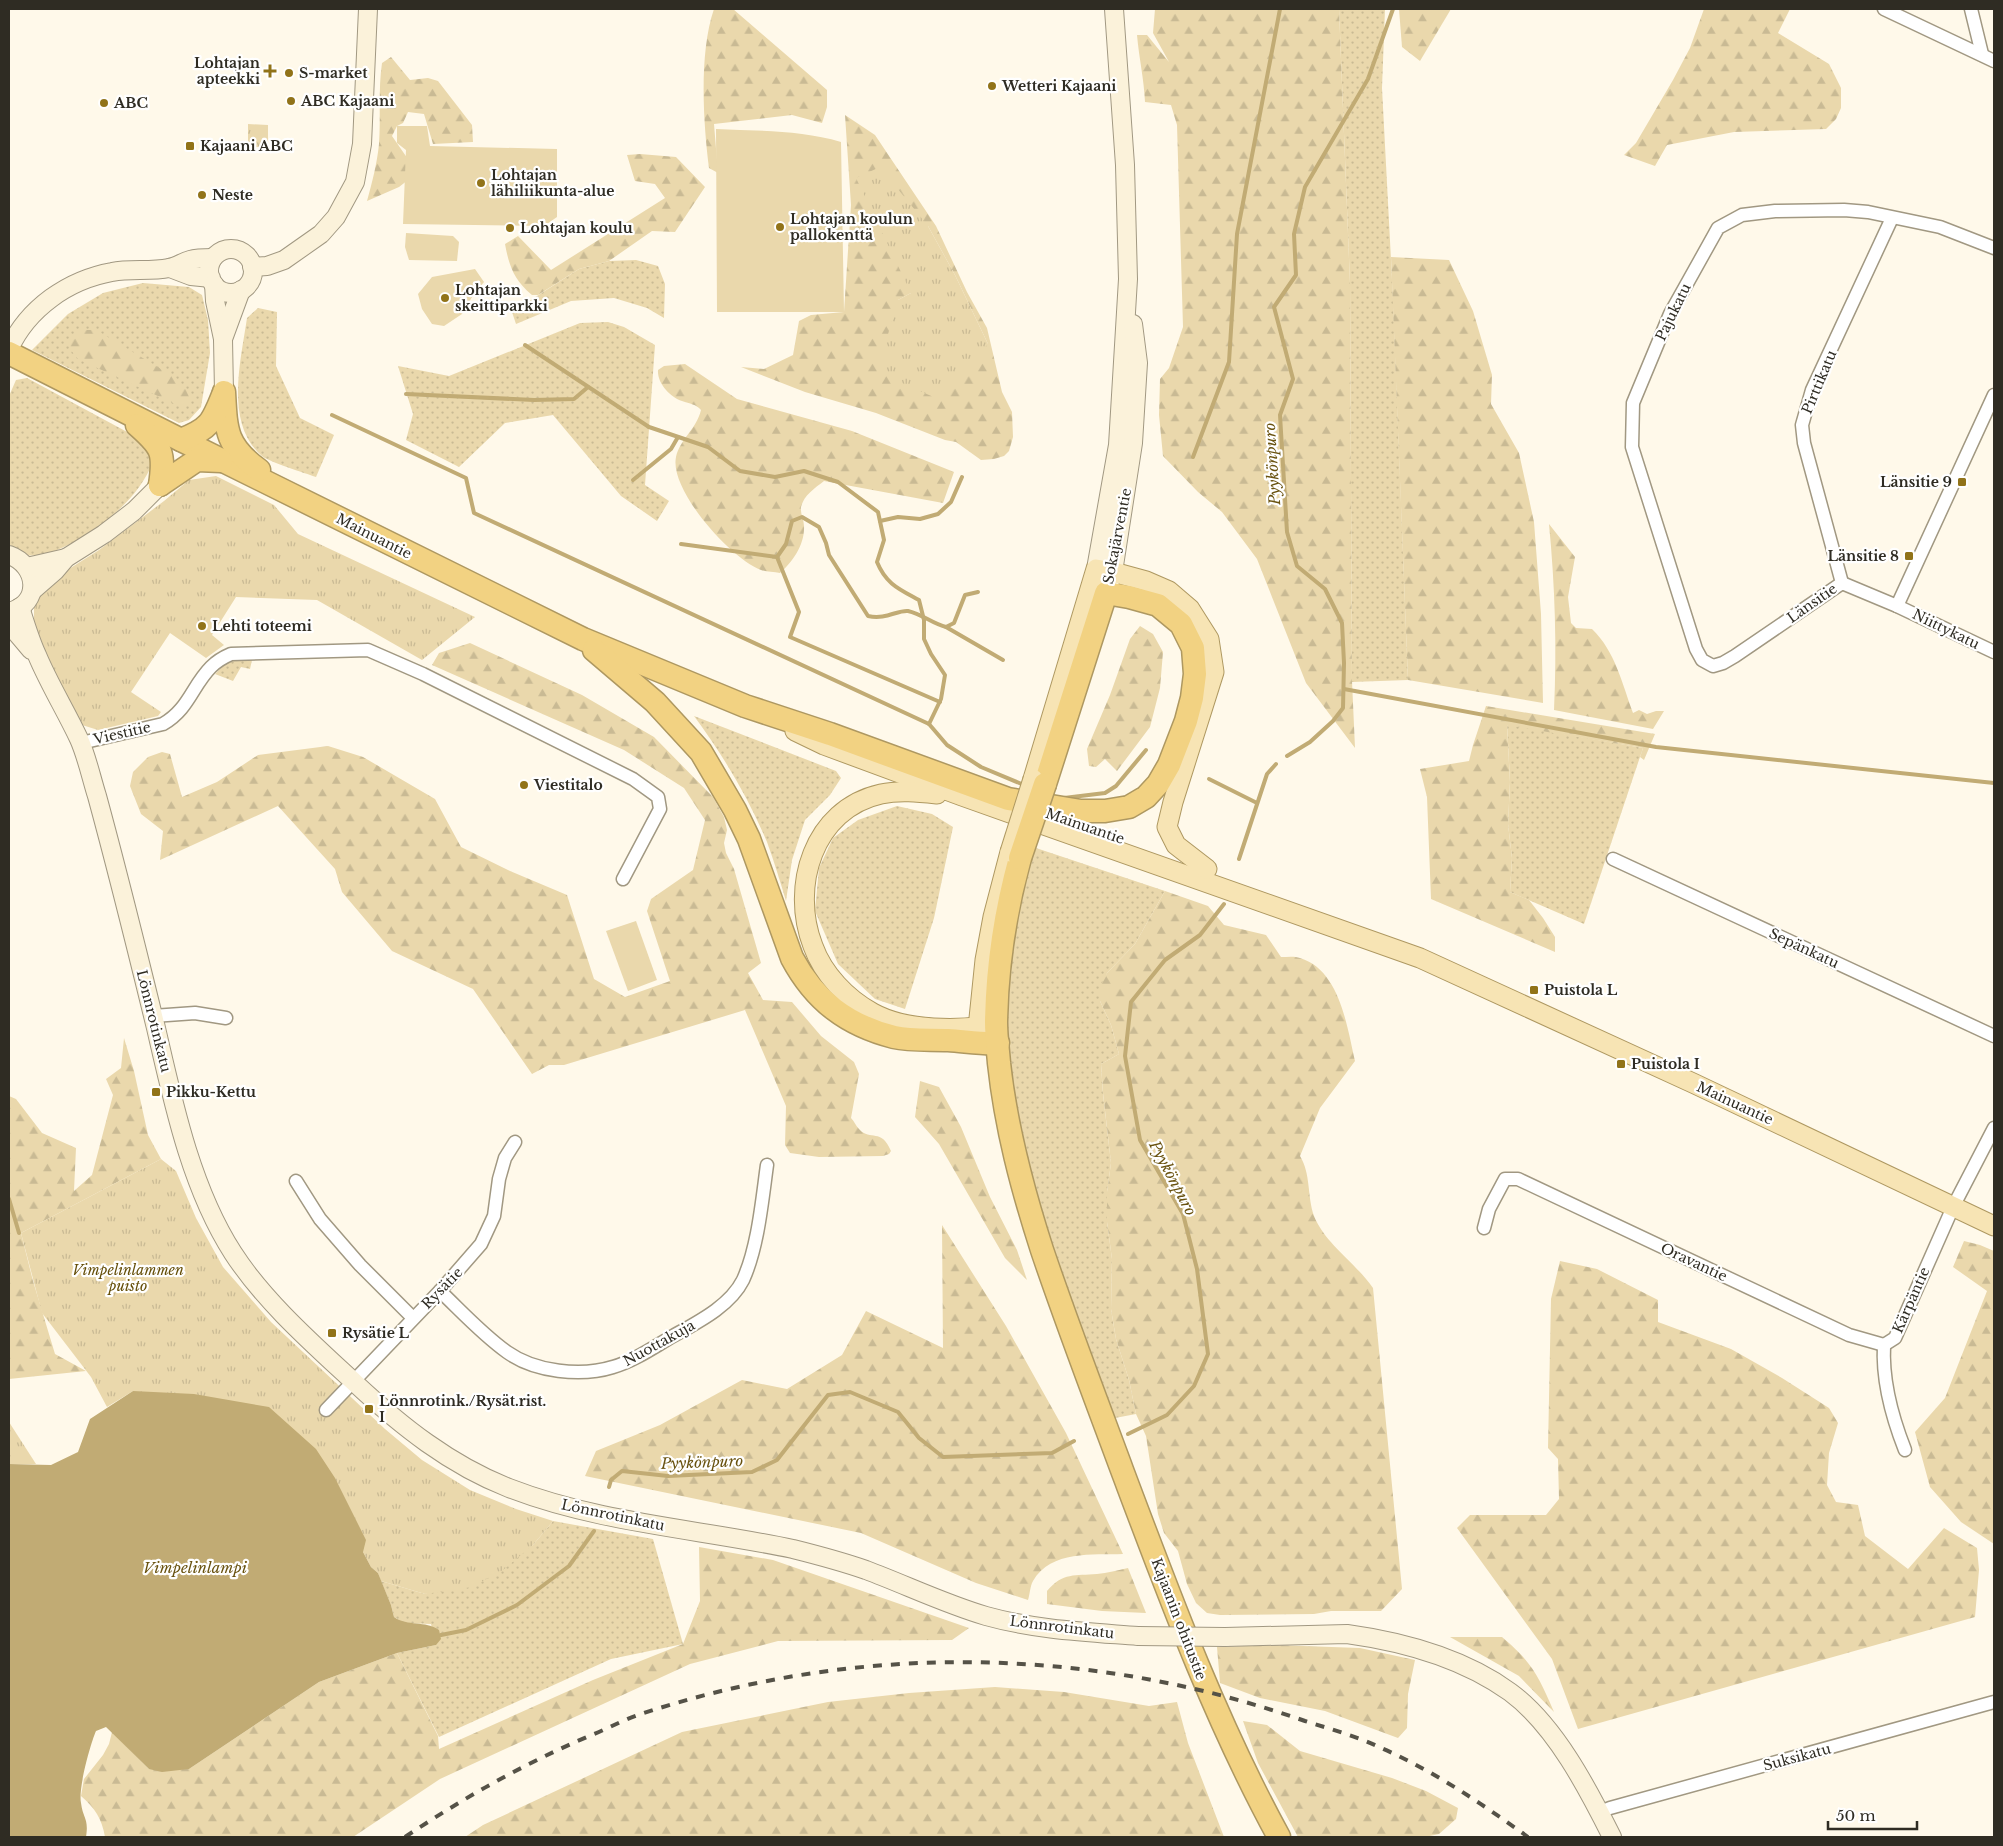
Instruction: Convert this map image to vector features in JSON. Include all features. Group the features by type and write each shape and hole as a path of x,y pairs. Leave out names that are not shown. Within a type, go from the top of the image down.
{"highway":[{"name":"Mainuantie","path":"9,353 583,639 745,706 830,734 1008,800"},
{"path":"181,440 202,432 216,413 224,392"},
{"path":"224,392 226,428 232,444 246,461 299,498"},
{"path":"120,409 156,442 163,463 160,486"},
{"path":"160,486 197,460 223,460"},
{"name":"Sokajärventie","path":"988,1035 1015,855 1101,580"},
{"path":"1008,800 1081,811 1105,811 1129,807 1146,797 1169,765 1186,721 1192,698 1195,674 1192,648 1181,624 1158,605 1129,597 1101,580"},
{"path":"583,639 655,702 701,752 735,810 749,839 774,913 792,958 801,975 834,1011 867,1028 896,1038 958,1041 988,1035"},
{"name":"Kajaanin ohitustie","path":"988,1035 1026,1203 1064,1318 1176,1613 1211,1699 1235,1752 1279,1837"}],"main road":[{"path":"1101,580 1146,581 1169,591 1190,609 1209,639 1214,672 1173,802 1167,827 1176,845 1207,869"},
{"name":"Mainuantie","path":"745,706 824,745 962,796 1420,958 1695,1084 1994,1226"},
{"path":"962,796 915,791 887,793 864,799 838,815 819,838 812,852 804,888 804,910 810,940 822,964 844,992 857,1002 874,1013 911,1024 954,1028 988,1035"},
{"name":"Mainuantie","path":"1008,800 1207,869 1398,943 1420,958"}],"street":[{"path":"252,268 267,266 284,260 321,234 336,216 355,182 362,144 368,9"},
{"name":"Sokajärventie","path":"1101,580 1134,444 1138,363 1128,279 1125,165 1114,9"},
{"path":"1884,9 1994,60"},
{"path":"1970,9 1982,54"},
{"name":"Pajukatu","path":"1713,666 1702,660 1696,650 1632,447 1634,403 1670,314 1718,228 1742,215 1775,210 1844,210 1940,227 1994,248"},
{"name":"Pirttikatu","path":"1842,583 1804,443 1802,425 1812,390 1892,218"},
{"path":"170,268 212,281 225,292 235,292 241,290 250,282 252,268 248,257 238,250 224,250 213,258 210,266 212,281 215,301 223,339 224,392"},
{"path":"9,349 15,336 33,313 71,285 113,272 170,268 191,259 213,258"},
{"path":"223,339 241,290"},
{"path":"1897,606 1994,395"},
{"path":"27,567 66,558 104,534 134,511 160,486"},
{"path":"9,555 27,567 30,573 32,591"},
{"path":"14,609 29,598 32,591 56,571 66,558"},
{"name":"Länsitie","path":"1713,666 1724,663 1842,583 1897,606"},
{"name":"Niittykatu","path":"1897,606 1994,652"},
{"name":"Lönnrotinkatu","path":"14,609 81,743 196,1177 212,1215 233,1253 257,1285 352,1381 384,1410 420,1438 457,1463 509,1488 534,1496 604,1515 795,1550 839,1561 984,1615 1026,1625 1059,1630 1138,1636 1356,1635 1430,1651 1482,1675 1511,1693 1536,1716 1571,1762 1612,1837"},
{"name":"Lönnrotinkatu","path":"9,624 37,656"},
{"name":"Viestitie","path":"81,743 163,724 180,712 212,665 231,654 368,650 423,674 633,779 658,797 660,809 623,879"},
{"name":"Sepänkatu","path":"1614,859 1994,1036"},
{"path":"153,1016 195,1013 226,1018"},
{"name":"Kärpäntie","path":"1905,1450 1894,1424 1886,1381 1884,1345 1895,1338 1953,1207 1994,1128"},
{"name":"Rysätie","path":"326,1410 471,1258 489,1230 494,1216 499,1179 506,1158 515,1142"},
{"name":"Nuottakuja","path":"440,1291 509,1354 535,1365 570,1373 597,1372 629,1361 717,1309 731,1296 742,1281 754,1241 767,1165"},
{"name":"Oravantie","path":"1484,1228 1489,1209 1505,1179 1518,1179 1849,1335 1884,1345"},
{"path":"296,1181 320,1219 413,1318"},
{"name":"Suksikatu","path":"1600,1812 1994,1702"}],"green space":[{"path":"714,9 733,9 827,90 827,107 822,123 792,115 714,124 718,173 709,168 704,109 706,46"},
{"path":"1155,9 1339,9 1350,283 1352,681 1355,748 1306,683 1257,559 1222,512 1198,492 1163,456 1159,415 1160,379 1169,368 1183,327 1177,125 1171,105 1145,102 1137,35 1147,35 1169,62 1153,33"},
{"path":"1339,9 1385,9 1382,88 1393,298 1408,680 1352,682 1350,283"},
{"path":"1399,9 1451,9 1420,61 1402,47"},
{"path":"1704,9 1790,9 1778,33 1829,64 1841,88 1841,108 1836,119 1826,129 1734,132 1667,145 1655,166 1624,155 1636,143 1673,80 1690,48"},
{"path":"391,57 410,80 428,78 438,81 472,125 473,142 433,144 424,114 408,112 403,123 397,126 392,136 410,162 408,180 399,187 367,201 376,166 379,144 382,63"},
{"path":"845,115 875,135 936,226 967,292 987,328 1002,392 1012,412 1013,437 1009,451 1004,456 981,460 956,442 945,440 876,413 805,392 741,367 764,369 793,355 799,321 811,315 844,312 851,205","holes":["928,226 955,275 988,344 898,300 911,293"]},
{"path":"248,124 268,125 268,147 248,147"},
{"name":"Lohtajan lähiliikunta-alue","path":"397,126 427,126 430,146 557,149 557,217 544,226 403,224 406,150 397,143"},
{"name":"Lohtajan koulun pallokenttä","path":"716,129 795,133 841,142 844,312 717,312"},
{"path":"640,154 676,157 705,187 675,232 652,231 609,261 579,269 538,295 532,295 513,272 505,244 518,236 551,270 665,198 655,184 635,181 627,155"},
{"path":"880,167 928,226 955,275 988,344 938,399 877,372 898,300 911,293 856,178"},
{"path":"406,233 453,236 459,242 457,261 409,260 405,247"},
{"path":"1391,257 1449,260 1473,311 1492,375 1491,404 1519,453 1534,522 1541,614 1543,703 1408,680"},
{"path":"636,260 658,266 665,284 664,318 647,308 614,298 571,301 516,324 512,312 579,269 609,261"},
{"name":"Lohtajan skeittiparkki","path":"475,269 484,282 462,314 444,326 432,324 422,309 418,294 432,277"},
{"path":"143,283 189,287 202,295 208,320 210,353 201,407 189,420 179,423 32,350 68,314 103,293"},
{"path":"258,308 277,312 276,366 300,418 334,435 316,477 262,456 250,443 243,427 238,391 241,353 247,318"},
{"path":"608,322 624,327 655,345 645,485 669,501 657,521 621,496 553,415 505,423 459,467 406,440 413,414 398,366 449,376 580,323"},
{"path":"80,330 96,330 176,378 186,390 190,399 188,405 184,407 173,403 78,359 70,349 71,338"},
{"path":"685,364 737,399 852,431 954,472 943,503 824,481 810,492 802,503 804,533 794,558 785,569 780,573 768,572 748,563 719,538 705,522 682,487 676,471 678,451 696,423 701,410 695,405 677,399 669,393 660,380 658,370 664,366"},
{"path":"27,378 142,440 153,462 146,477 124,505 96,528 81,538 50,553 23,556 9,544 9,396 16,380"},
{"path":"216,476 274,505 298,534 475,617 422,660 317,600 236,597 212,635 224,645 206,658 170,633 131,692 161,712 158,716 98,730 82,725 48,659 34,623 34,602 61,574 99,550 189,480"},
{"path":"1549,524 1575,557 1568,597 1571,623 1576,628 1592,629 1607,647 1617,668 1633,713 1639,710 1647,714 1664,711 1653,729 1554,710 1555,617"},
{"path":"1140,626 1153,634 1163,652 1160,688 1150,727 1117,771 1105,759 1096,767 1089,766 1087,749 1110,695 1130,639"},
{"path":"470,643 582,695 654,737 713,797 724,817 727,830 724,843 726,853 734,869 761,963 748,973 763,1000 792,1002 821,1036 854,1062 859,1074 851,1118 863,1133 883,1139 891,1151 889,1154 883,1156 819,1157 790,1153 785,1145 786,1106 745,1010 564,1065 549,1065 532,1074 473,989 392,951 342,892 335,869 278,806 160,860 163,831 141,814 130,786 133,772 148,757 162,752 170,754 182,797 217,782 258,755 328,746 363,757 435,799 461,847 510,871 567,895 594,979 625,997 670,981 647,911 651,899 693,870 705,820 684,788 624,750 432,665 439,653"},
{"path":"235,660 252,660 250,669 241,667 233,681 215,674 224,665"},
{"path":"1486,706 1655,734 1644,760 1640,757 1643,748 1507,725 1510,782 1508,824 1512,858 1510,892 1529,900 1543,918 1555,937 1555,952 1431,899 1427,797 1420,769 1469,761"},
{"path":"694,716 836,771 841,778 830,795 805,820 792,860 786,901 767,842 752,809 725,761"},
{"path":"1507,724 1643,748 1584,924 1510,892 1512,858 1508,824 1510,782"},
{"path":"897,806 932,814 953,827 934,918 905,1009 875,999 838,964 815,911 819,868 833,838 858,820"},
{"path":"1036,848 1165,891 1135,944 1107,973 1100,1001 1111,1025 1119,1054 1101,1064 1111,1163 1107,1192 1107,1222 1112,1259 1111,1309 1116,1339 1129,1380 1136,1414 1115,1418 1071,1305 1038,1210 1010,1090 1004,1006 1021,881"},
{"path":"1165,891 1208,906 1224,925 1266,935 1281,957 1298,957 1314,964 1333,987 1345,1017 1355,1061 1320,1108 1300,1156 1306,1170 1314,1216 1319,1226 1333,1245 1373,1288 1402,1589 1381,1611 1331,1611 1314,1614 1220,1615 1207,1613 1196,1603 1187,1584 1178,1551 1164,1533 1158,1514 1146,1436 1136,1414 1129,1380 1116,1339 1111,1309 1112,1259 1107,1222 1107,1192 1111,1163 1101,1064 1119,1054 1111,1025 1100,1001 1099,989 1107,973 1135,944"},
{"path":"636,921 657,980 628,991 606,931"},
{"path":"124,1038 134,1071 148,1135 161,1159 21,1233 55,1354 86,1371 9,1379 9,1096 16,1099 42,1133 76,1148 74,1191 92,1175 113,1095 106,1079 121,1068"},
{"path":"920,1081 939,1087 961,1127 990,1197 1017,1250 1027,1280 1005,1258 939,1144 915,1117"},
{"name":"Vimpelinlammen puisto","path":"161,1159 176,1171 196,1218 223,1267 271,1322 385,1429 422,1460 470,1490 516,1509 553,1521 533,1545 503,1570 472,1587 425,1594 381,1581 378,1573 371,1567 363,1552 133,1391 107,1407 91,1377 42,1313 21,1233"},
{"path":"942,1225 1006,1326 1066,1433 1123,1554 1074,1556 1050,1564 1033,1581 1028,1600 976,1583 861,1533 585,1476 596,1451 660,1425 742,1380 787,1389 842,1355 866,1311 943,1348"},
{"path":"1964,1241 1994,1251 1994,1544 1961,1522 1930,1487 1915,1432 1945,1398 1987,1291 1953,1267"},
{"path":"1560,1261 1597,1269 1658,1300 1658,1322 1731,1349 1829,1408 1838,1423 1829,1453 1827,1485 1836,1502 1858,1505 1865,1536 1908,1569 1944,1528 1977,1548 1979,1570 1975,1617 1578,1729 1552,1659 1457,1528 1470,1515 1546,1515 1559,1499 1558,1459 1548,1448 1551,1299"},
{"path":"9,1422 36,1464 9,1464"},
{"path":"553,1521 653,1539 683,1644 611,1659 439,1737 397,1653 436,1645 431,1624 404,1623 394,1617 381,1581 425,1594 533,1545"},
{"path":"699,1547 773,1560 969,1628 952,1640 778,1641 690,1664 440,1779 353,1837 105,1837 97,1814 81,1796 84,1779 103,1755 109,1744 112,1732 149,1769 189,1769 319,1682 397,1653 438,1736 439,1749 593,1680 683,1644 700,1601"},
{"path":"1128,1568 1146,1613 1102,1611 1047,1604 1047,1591 1064,1578 1076,1575 1101,1574"},
{"path":"1450,1637 1502,1637 1528,1662 1544,1689 1554,1712 1519,1676"},
{"path":"1275,1645 1360,1648 1415,1660 1408,1694 1407,1728 1398,1738 1325,1711 1260,1698 1220,1683 1217,1647"},
{"path":"995,1687 1064,1692 1149,1706 1177,1702 1188,1743 1224,1837 465,1837 483,1825 682,1732 828,1702 909,1693"},
{"path":"1243,1721 1267,1725 1300,1751 1392,1778 1426,1791 1458,1808 1456,1819 1439,1834 1425,1837 1298,1837 1258,1763"}],"water":[{"name":"Vimpelinlampi","path":"133,1391 194,1394 269,1407 316,1449 335,1478 366,1540 363,1552 371,1567 378,1573 394,1617 405,1622 434,1627 439,1630 441,1639 436,1645 397,1653 319,1682 189,1769 162,1772 149,1769 106,1727 96,1731 81,1788 81,1803 87,1826 86,1837 9,1837 9,1464 51,1465 78,1452 90,1419"}],"waterway":[{"path":"1193,457 1229,362 1237,234 1280,9"},
{"name":"Pyykönpuro","path":"1287,756 1310,742 1333,721 1343,708 1344,663 1342,623 1325,589 1297,566 1287,532 1280,415 1293,379 1274,307 1296,275 1294,234 1305,187 1368,79 1393,9"},
{"path":"525,345 649,427 708,447 740,471 775,477 804,471 838,482 878,512 884,540 877,562 889,581 919,600 924,620 924,639 931,654 945,675 941,699 929,724"},
{"path":"406,394 534,400 574,399 588,387"},
{"path":"332,415 466,478 474,513 929,724 947,745 981,767 1024,785"},
{"path":"633,480 671,449 678,437"},
{"path":"880,521 898,517 920,519 938,514 951,502 962,477"},
{"path":"777,557 786,544 792,521 802,517 819,527 829,555 868,616 880,617 908,611 946,627 954,623 965,595 978,592"},
{"path":"681,544 777,557 799,612 790,637 940,702"},
{"path":"946,627 1003,660"},
{"path":"1344,689 1656,747 1994,783"},
{"path":"1064,798 1105,793 1116,786 1146,750"},
{"name":"Pyykönpuro","path":"1239,859 1267,774 1276,764"},
{"path":"1209,779 1257,803"},
{"name":"Pyykönpuro","path":"1128,1434 1167,1415 1194,1386 1208,1354 1197,1269 1183,1214 1140,1140 1125,1056 1131,1002 1165,960 1200,935 1224,904"},
{"path":"9,1199 19,1233"},
{"name":"Pyykönpuro","path":"609,1487 611,1480 622,1471 668,1476 752,1472 777,1460 828,1395 850,1392 898,1412 919,1438 943,1457 1052,1453 1074,1441"},
{"name":"Pyykönpuro","path":"441,1635 466,1630 517,1605 569,1566 594,1531"}],"railway":[{"path":"405,1837 450,1808 521,1768 644,1713 726,1690 809,1674 892,1665 976,1662 1059,1667 1142,1678 1224,1696 1352,1736 1418,1766 1474,1800 1528,1837"}],"place":[{"name":"Lohtajan apteekki","path":"270,71"},
{"name":"S-market","path":"289,73"},
{"name":"Wetteri Kajaani","path":"992,86"},
{"name":"ABC Kajaani","path":"291,101"},
{"name":"ABC","path":"104,103"},
{"name":"Kajaani ABC","path":"190,146"},
{"name":"Lohtajan lähiliikunta-alue","path":"481,183"},
{"name":"Neste","path":"202,195"},
{"name":"Lohtajan koulun pallokenttä","path":"780,227"},
{"name":"Lohtajan koulu","path":"510,228"},
{"name":"Lohtajan skeittiparkki","path":"445,298"},
{"name":"Länsitie 9","path":"1962,482"},
{"name":"Länsitie 8","path":"1909,556"},
{"name":"Lehti toteemi","path":"202,626"},
{"name":"Viestitalo","path":"524,785"},
{"name":"Puistola L","path":"1534,990"},
{"name":"Puistola I","path":"1621,1064"},
{"name":"Pikku-Kettu","path":"156,1092"},
{"name":"Rysätie L","path":"332,1333"},
{"name":"Lönnrotink./Rysät.rist. I","path":"369,1409"}]}
